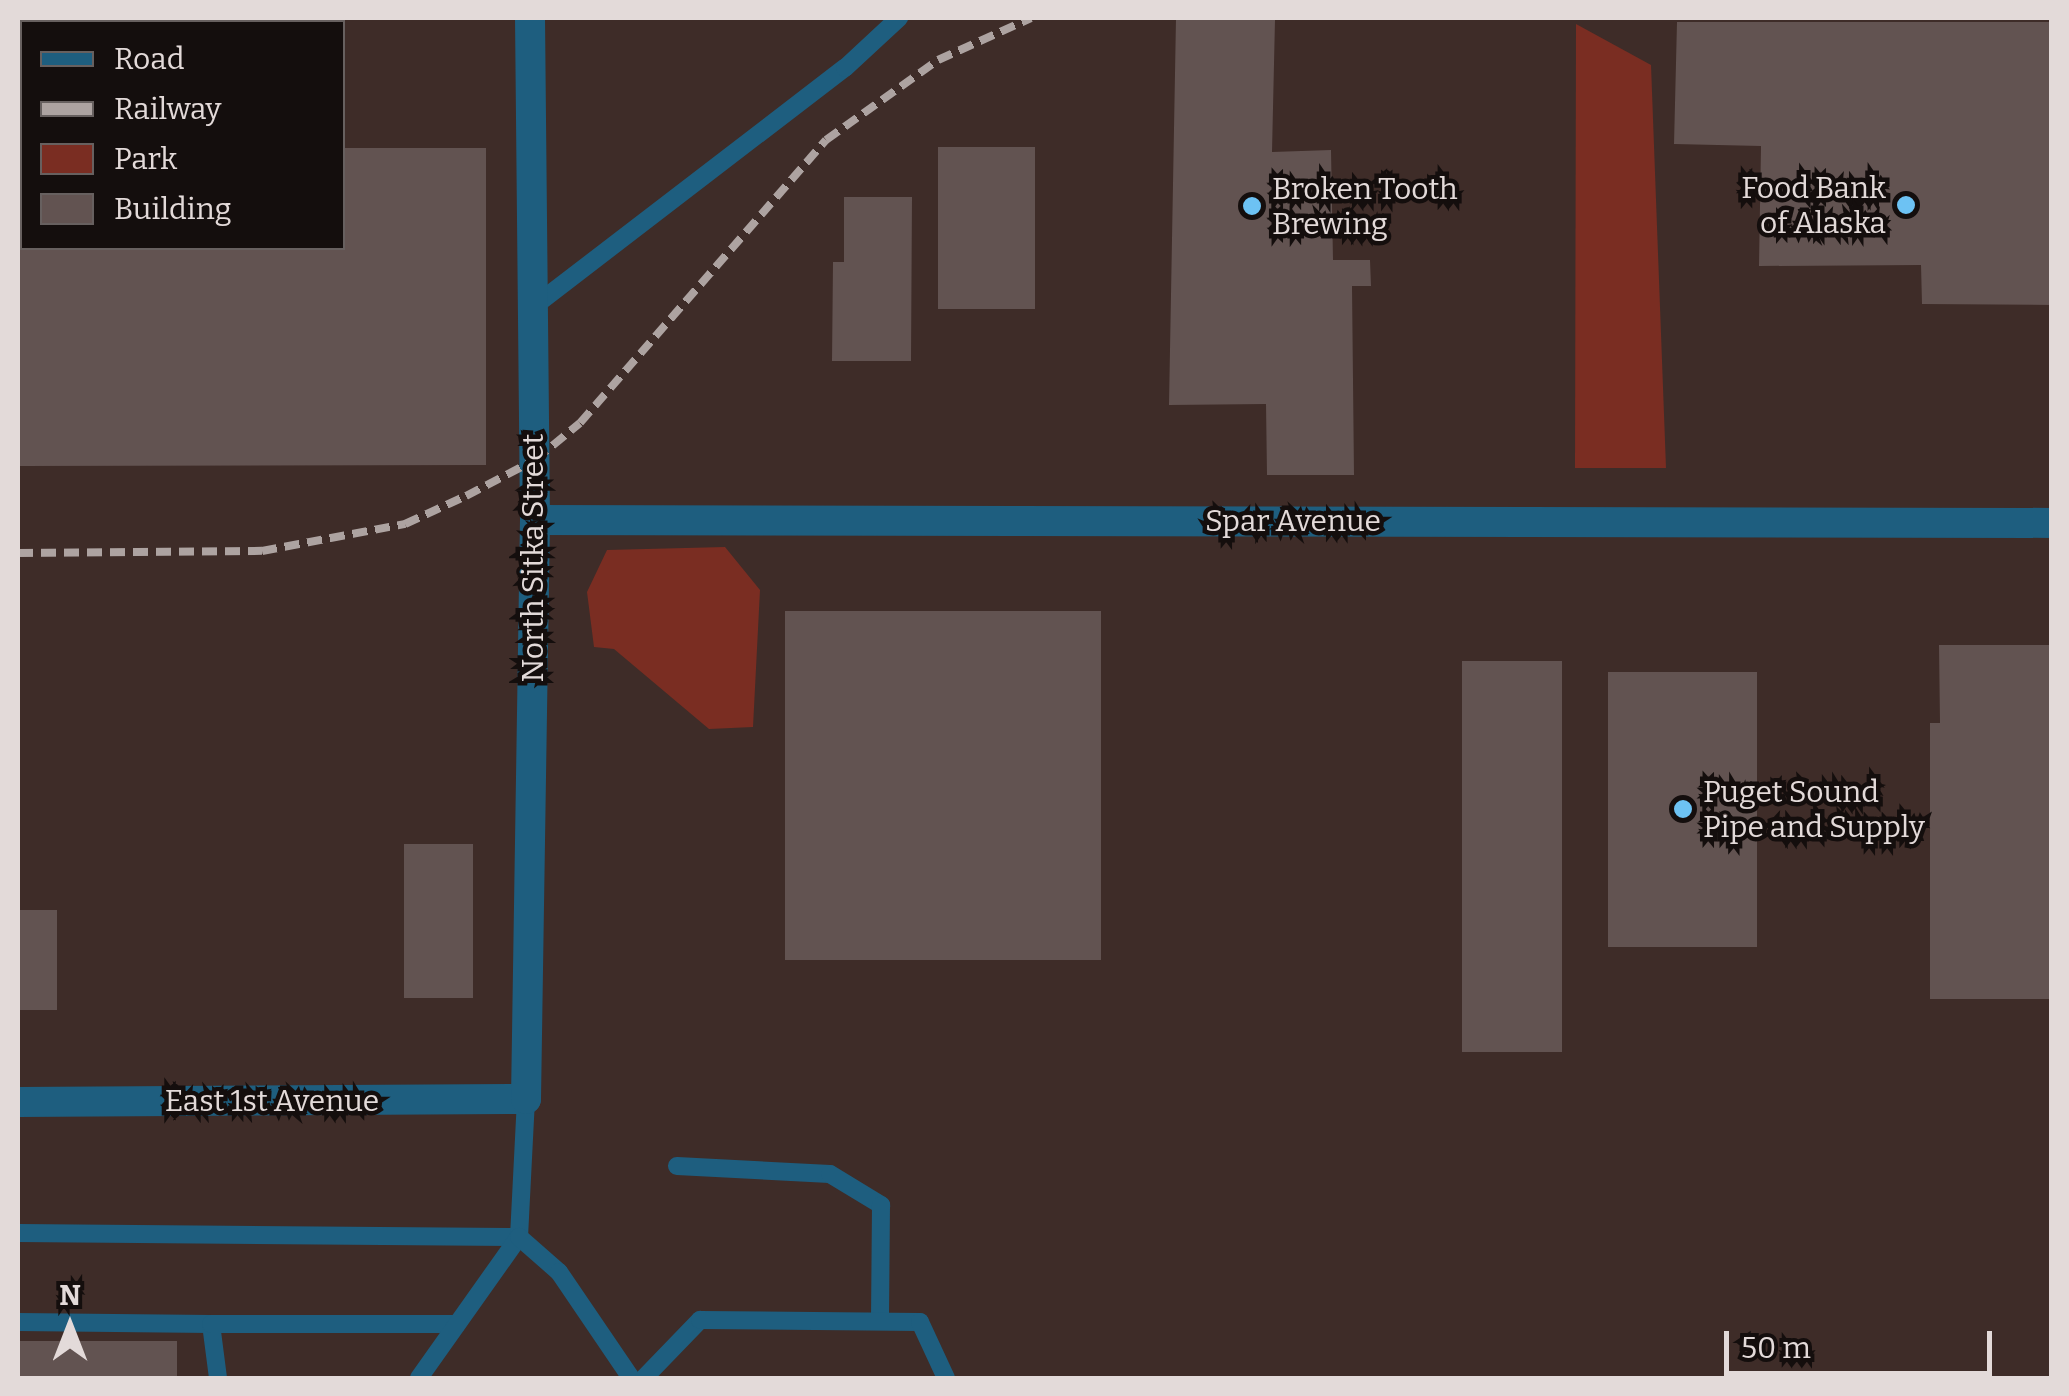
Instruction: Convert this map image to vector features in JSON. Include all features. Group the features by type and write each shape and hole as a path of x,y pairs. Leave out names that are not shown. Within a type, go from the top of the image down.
{"street":[{"name":"North Sitka Street","path":"526,1099 535,520 530,18"},
{"name":"Spar Avenue","path":"535,520 2052,522"},
{"name":"East 1st Avenue","path":"18,1102 526,1099"}],"lane":[{"path":"534,307 845,68 899,18"},
{"path":"418,1378 519,1237 526,1099"},
{"path":"677,1166 830,1174 880,1205 880,1322"},
{"path":"18,1233 519,1237 559,1272 631,1378"},
{"path":"644,1378 700,1320 920,1322 946,1378"},
{"path":"18,1322 457,1324"},
{"path":"211,1324 218,1378"}],"shaded area":[{"path":"18,18 2051,18 2051,1378 18,1378"}],"green space":[{"path":"1576,24 1651,65 1666,468 1575,468"},
{"path":"725,547 760,590 753,727 709,729 614,649 594,647 587,592 607,550"}],"building":[{"name":"Broken Tooth Brewing","path":"1176,18 1275,20 1272,152 1331,150 1333,260 1370,260 1371,286 1352,286 1354,475 1267,475 1266,404 1169,405"},
{"name":"Food Bank of Alaska","path":"1677,22 2052,22 2052,305 1922,304 1921,265 1759,266 1761,146 1674,144"},
{"path":"18,147 20,250 345,250 345,148 486,148 486,465 18,466"},
{"path":"938,147 1035,147 1035,309 938,309"},
{"path":"844,197 912,197 911,361 832,361 833,262 844,262"},
{"path":"785,611 1101,611 1101,960 785,960"},
{"path":"1939,645 2052,645 2052,999 1930,999 1930,723 1940,723"},
{"path":"1462,661 1562,661 1562,1052 1462,1052"},
{"name":"Puget Sound Pipe and Supply","path":"1608,672 1757,672 1757,947 1608,947"},
{"path":"404,844 473,844 473,998 404,998"},
{"path":"18,910 57,910 57,1010 18,1010"},
{"path":"18,1341 177,1341 177,1378 18,1378"}],"railway":[{"path":"18,553 262,551 405,524 535,460 580,423 826,140 938,60 1031,18"}],"place":[{"name":"Food Bank of Alaska","path":"1906,205"},
{"name":"Broken Tooth Brewing","path":"1252,206"},
{"name":"Puget Sound Pipe and Supply","path":"1683,809"}]}
